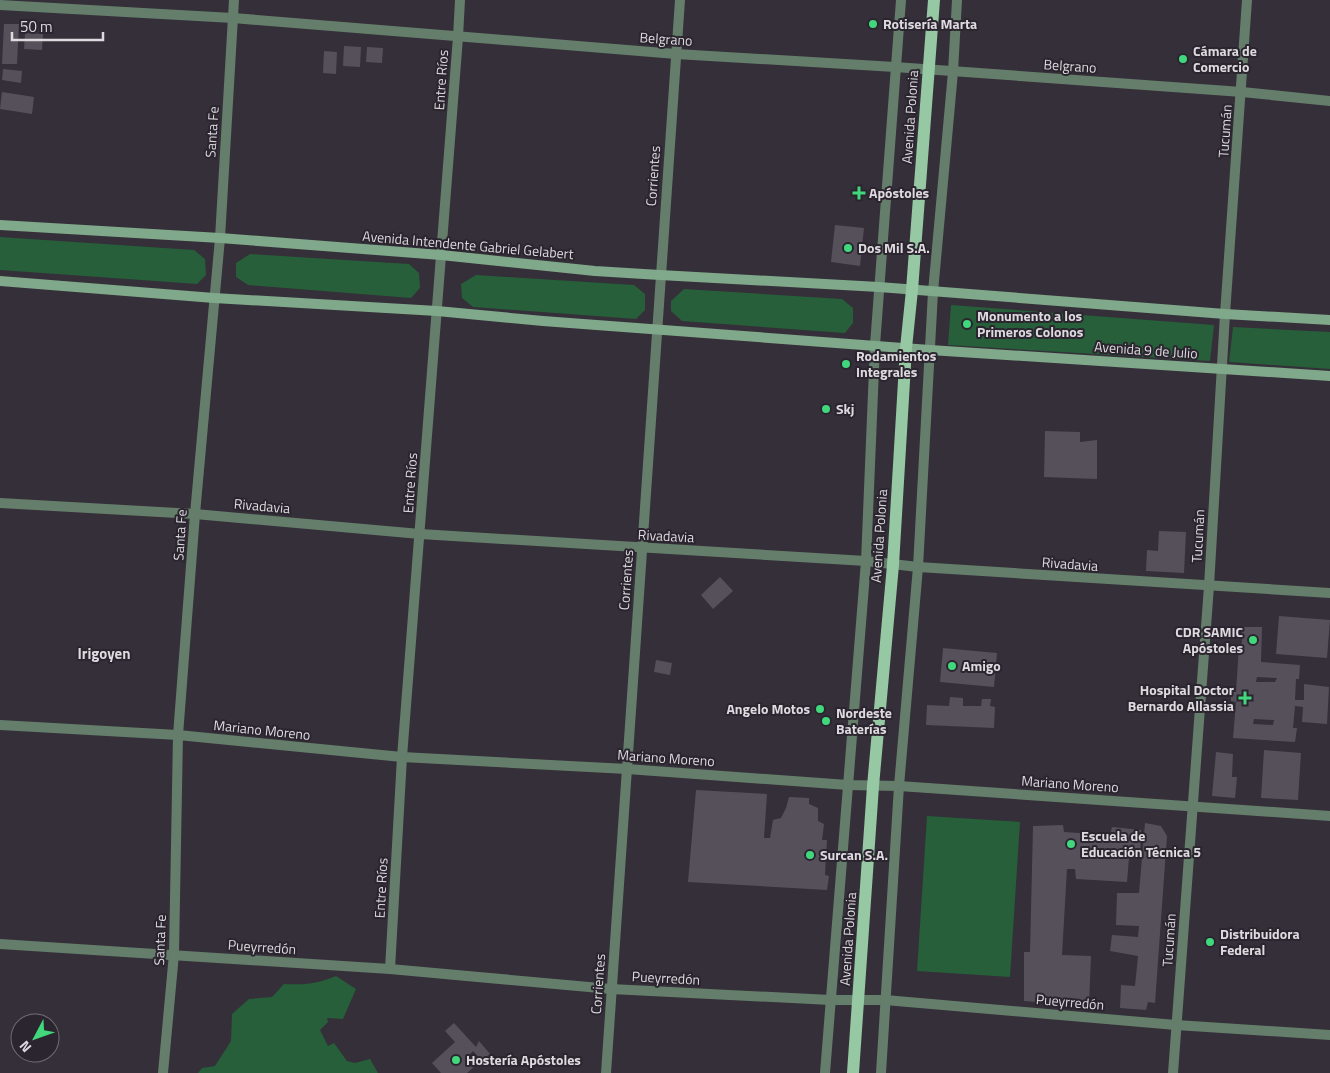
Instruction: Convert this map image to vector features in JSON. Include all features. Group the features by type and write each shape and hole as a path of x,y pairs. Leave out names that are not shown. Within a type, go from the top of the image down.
{"main road":[{"name":"Avenida Polonia","path":"853,1073 874,786 893,565 906,348 934,0"},
{"name":"Avenida Intendente Gabriel Gelabert","path":"0,225 220,238 441,255 660,275 934,292"},
{"path":"0,280 214,298 437,311 543,321 930,350"},
{"path":"934,292 1330,320"},
{"name":"Avenida 9 de Julio","path":"930,350 1330,376"}],"street":[{"name":"Santa Fe","path":"163,1073 174,954 178,735 195,514 220,238 234,0"},
{"name":"Entre Ríos","path":"390,969 402,757 460,0"},
{"name":"Corrientes","path":"606,1073 680,0"},
{"path":"826,1073 866,562 875,345 901,0"},
{"path":"881,1073 899,786 918,568 930,350 953,72 957,0"},
{"name":"Tucumán","path":"1173,1073 1209,586 1221,369 1247,0"},
{"name":"Belgrano","path":"0,5 233,18 458,38 676,54 928,69 1242,92 1330,101"},
{"name":"Rivadavia","path":"0,503 195,514 420,534 1330,594"},
{"name":"Mariano Moreno","path":"0,726 178,735 402,757 627,769 848,785 899,786 1330,816"},
{"name":"Pueyrredón","path":"0,944 390,969 612,989 832,1000 885,1000 1330,1036"}],"green space":[{"path":"0,237 194,250 205,259 206,275 197,284 0,270"},
{"path":"250,254 409,264 419,273 420,288 411,298 248,285 236,277 236,263"},
{"path":"476,275 634,285 645,294 645,310 636,319 473,307 462,298 461,284"},
{"path":"684,289 842,299 853,308 853,323 845,333 682,321 671,311 671,301"},
{"path":"951,305 1214,325 1210,361 948,345"},
{"path":"1233,327 1330,332 1330,369 1229,362"},
{"path":"927,816 1020,822 1010,977 917,971"},
{"path":"336,976 356,989 343,1019 327,1018 328,1022 320,1030 328,1046 334,1043 347,1061 355,1063 370,1059 378,1073 198,1073 202,1068 215,1066 231,1041 232,1014 249,999 272,997 284,984 311,983"}],"building":[{"path":"4,24 19,24 17,64 2,64"},
{"path":"25,33 43,34 42,50 24,49"},
{"path":"344,46 361,47 360,67 343,66"},
{"path":"367,47 383,48 382,63 366,62"},
{"path":"324,51 337,52 336,74 323,73"},
{"path":"3,69 22,71 21,83 2,80"},
{"path":"2,92 34,97 32,114 0,109"},
{"path":"835,225 864,228 860,266 831,262"},
{"path":"1045,431 1080,432 1080,442 1097,440 1097,479 1044,477"},
{"path":"1159,531 1186,532 1184,573 1146,571 1147,550 1158,551"},
{"path":"720,577 733,591 713,609 701,595"},
{"path":"1279,616 1330,620 1327,658 1276,654"},
{"path":"1242,627 1262,627 1261,662 1300,665 1299,679 1296,679 1295,700 1304,700 1304,684 1329,687 1327,724 1302,722 1303,707 1295,706 1293,728 1297,728 1295,742 1233,738 1236,702 1231,701 1231,692 1236,692 1239,646 1242,643","holes":["1257,677 1277,678 1275,682 1256,682","1254,719 1274,720 1273,725 1253,724"]},
{"path":"943,648 997,653 994,687 940,682"},
{"path":"656,660 672,663 670,675 654,672"},
{"path":"950,697 963,698 963,706 981,706 982,699 991,699 990,706 995,707 994,728 926,725 927,705 949,706"},
{"path":"1264,750 1301,753 1298,800 1261,798"},
{"path":"1216,752 1233,754 1232,777 1237,777 1235,798 1212,796"},
{"path":"696,790 767,794 764,838 770,838 773,820 781,818 789,797 809,798 809,804 818,808 818,821 824,824 822,840 827,840 825,875 829,876 827,890 688,882"},
{"path":"1145,823 1161,826 1167,836 1155,1003 1148,1002 1146,1010 1120,1008 1121,985 1135,986 1138,956 1110,951 1112,935 1138,937 1139,926 1116,925 1117,893 1139,893"},
{"path":"1063,825 1064,832 1110,835 1112,827 1141,830 1140,859 1129,858 1127,882 1076,879 1075,869 1067,869 1062,955 1091,956 1089,1006 1024,1001 1024,952 1030,952 1033,826"},
{"path":"454,1023 476,1047 479,1041 490,1054 482,1061 473,1051 468,1056 476,1065 467,1073 441,1073 432,1063 455,1042 445,1031"}],"place":[{"name":"Rotisería Marta","path":"873,24"},
{"name":"Cámara de Comercio","path":"1183,59"},
{"name":"Apóstoles","path":"859,193"},
{"name":"Dos Mil S.A.","path":"848,248"},
{"name":"Monumento a los Primeros Colonos","path":"967,324"},
{"name":"Rodamientos Integrales","path":"846,364"},
{"name":"Skj","path":"826,409"},
{"name":"CDR SAMIC Apóstoles","path":"1253,640"},
{"name":"Amigo","path":"952,666"},
{"name":"Hospital Doctor Bernardo Allassia","path":"1245,698"},
{"name":"Angelo Motos","path":"820,709"},
{"name":"Nordeste Baterías","path":"826,721"},
{"name":"Escuela de Educación Técnica 5","path":"1071,844"},
{"name":"Surcan S.A.","path":"810,855"},
{"name":"Distribuidora Federal","path":"1210,942"},
{"name":"Hostería Apóstoles","path":"456,1060"}],"district":[{"name":"Irigoyen","path":"104,654"}]}
